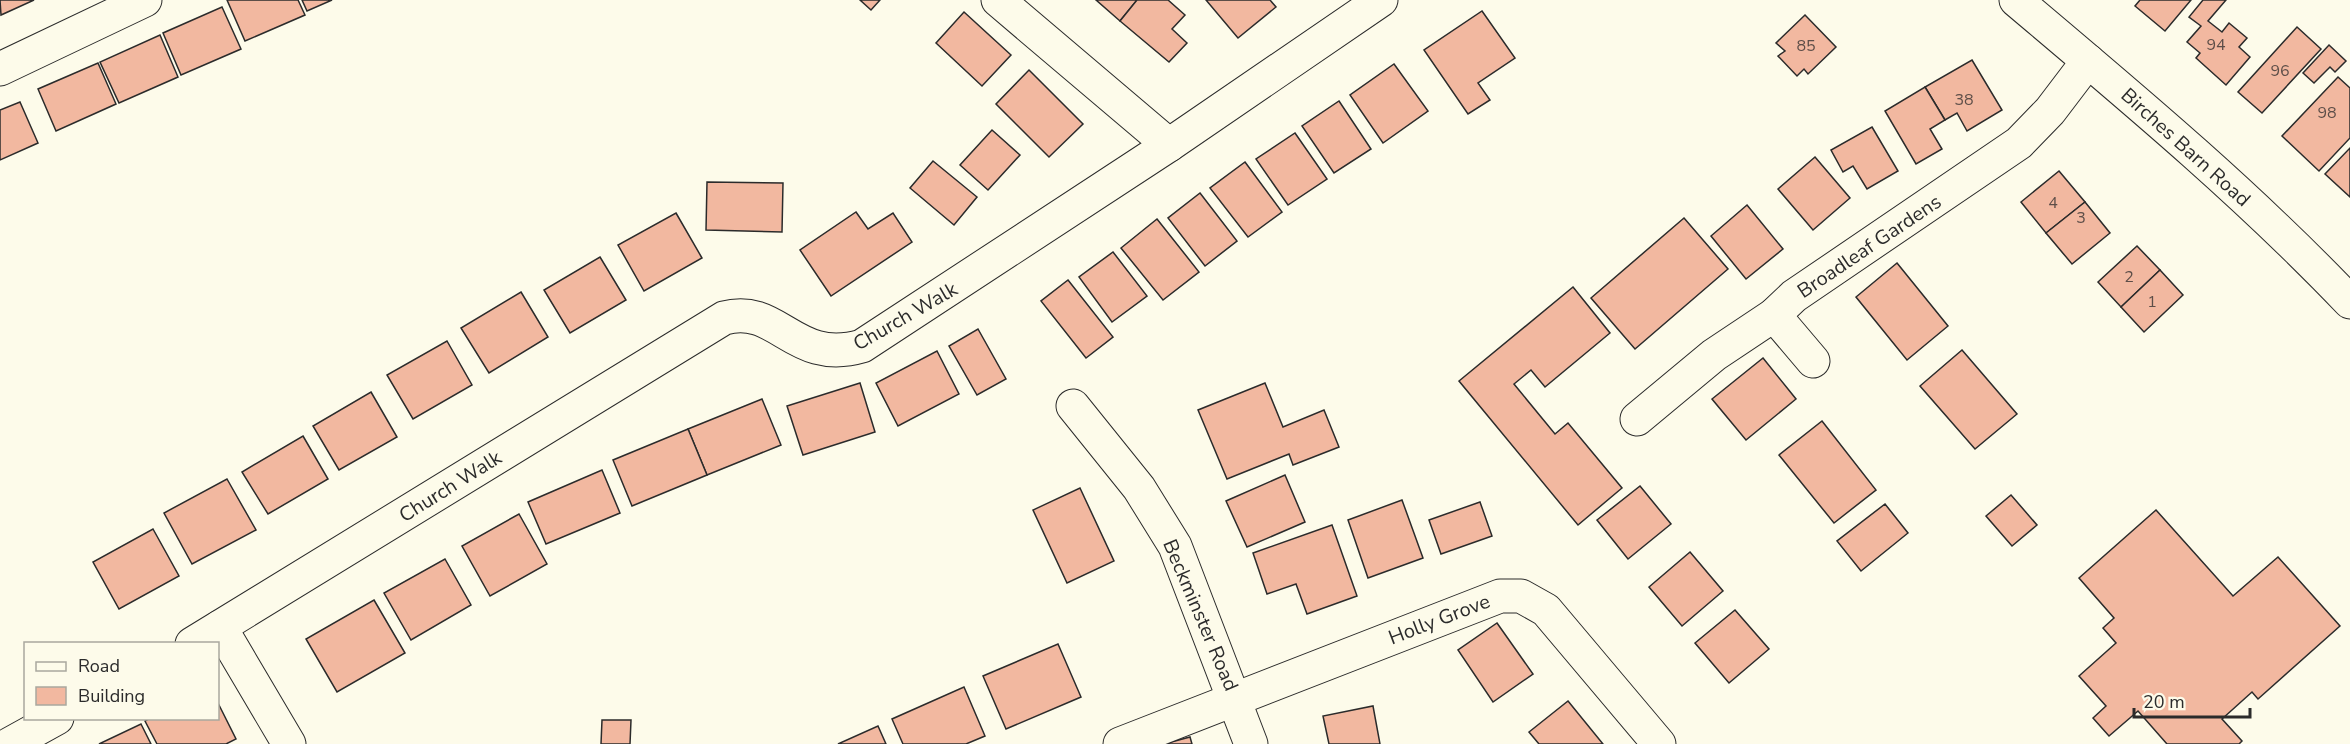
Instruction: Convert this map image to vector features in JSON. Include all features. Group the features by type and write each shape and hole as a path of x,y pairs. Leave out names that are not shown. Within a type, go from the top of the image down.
{"street":[{"path":"0,69 145,0"},
{"path":"998,0 1169,145"},
{"name":"Church Walk","path":"195,642 724,318 738,314 768,321 795,340 812,348 844,351 862,346 1169,145 1382,0"},
{"name":"Birches Barn Road","path":"2016,0 2293,243 2350,302"},
{"name":"Broadleaf Gardens","path":"1636,418 1714,355 1774,315 1794,296 2019,143 2050,111 2088,61"},
{"path":"1774,315 1813,361"},
{"name":"Beckminster Road","path":"1073,406 1139,488 1175,546 1236,698 1251,744"},
{"name":"Holly Grove","path":"1120,744 1500,596 1521,596 1546,610 1659,744"},
{"path":"220,627 289,744"},
{"path":"10,744 53,720"}],"building":[{"path":"0,0 34,0 1,15"},
{"path":"227,0 298,0 305,15 245,41"},
{"path":"302,0 332,0 307,11"},
{"path":"860,0 880,0 871,10"},
{"path":"1096,0 1137,0 1120,21"},
{"path":"1137,0 1168,0 1185,15 1172,29 1187,43 1169,62 1120,21"},
{"path":"1206,0 1270,0 1276,7 1238,38"},
{"path":"2140,0 2191,0 2165,31 2135,6"},
{"path":"2203,0 2226,0 2208,21 2222,32 2229,23 2247,38 2239,47 2250,57 2226,85 2196,58 2200,53 2187,42 2201,26 2189,17"},
{"path":"222,7 241,49 181,75 163,33"},
{"path":"1482,11 1515,58 1478,83 1490,100 1468,114 1424,50"},
{"path":"964,12 1011,55 982,86 936,43"},
{"path":"1805,15 1836,47 1808,74 1804,69 1797,76 1778,56 1785,51 1776,43"},
{"path":"2297,27 2321,49 2262,113 2238,92"},
{"path":"160,35 178,77 119,103 100,62"},
{"path":"2329,45 2346,61 2335,72 2330,67 2314,83 2303,73"},
{"path":"1972,60 2002,110 1967,131 1957,113 1945,120 1925,87"},
{"path":"98,63 116,104 56,131 38,89"},
{"path":"1394,64 1428,111 1383,143 1350,95"},
{"path":"1029,70 1083,124 1049,157 996,104"},
{"path":"2338,77 2350,88 2350,138 2319,171 2282,136"},
{"path":"1925,87 1945,120 1930,129 1942,149 1916,164 1885,111"},
{"path":"1339,101 1371,149 1334,173 1302,126"},
{"path":"20,102 38,143 0,160 0,110"},
{"path":"1872,127 1898,171 1867,189 1853,166 1843,172 1831,150"},
{"path":"992,130 1020,155 988,190 960,165"},
{"path":"1295,133 1327,179 1288,205 1256,159"},
{"path":"2350,148 2350,197 2325,174"},
{"path":"1815,157 1850,198 1813,230 1778,189"},
{"path":"933,161 977,197 954,225 910,188"},
{"path":"1245,162 1282,212 1248,237 1210,188"},
{"path":"2059,171 2085,202 2046,233 2021,202"},
{"path":"707,182 783,183 782,232 706,230"},
{"path":"1200,193 1237,241 1205,266 1168,218"},
{"path":"2085,202 2110,233 2072,264 2046,233"},
{"path":"1747,205 1783,249 1746,279 1711,236"},
{"path":"856,212 868,229 893,213 912,242 831,296 800,250"},
{"path":"676,213 702,258 644,291 618,245"},
{"path":"1684,218 1728,269 1635,349 1591,298"},
{"path":"1157,219 1199,272 1163,300 1121,248"},
{"path":"2137,246 2160,270 2121,307 2098,282"},
{"path":"1113,252 1147,296 1112,322 1079,277"},
{"path":"600,257 626,300 570,333 544,290"},
{"path":"1897,263 1948,326 1907,360 1856,297"},
{"path":"2160,270 2183,295 2144,332 2121,307"},
{"path":"1068,280 1113,337 1086,358 1041,301"},
{"path":"1573,287 1610,333 1545,387 1531,370 1514,384 1555,434 1568,423 1622,488 1578,525 1459,381"},
{"path":"521,292 548,337 489,373 461,328"},
{"path":"978,329 1006,379 977,395 949,346"},
{"path":"447,341 472,385 413,419 387,375"},
{"path":"1962,350 2017,414 1975,449 1920,386"},
{"path":"937,351 959,394 898,426 876,383"},
{"path":"1763,358 1796,399 1746,440 1712,399"},
{"path":"860,383 875,432 803,455 787,406"},
{"path":"1265,383 1283,427 1324,410 1339,447 1293,465 1289,454 1227,479 1198,410"},
{"path":"371,392 397,437 339,470 313,426"},
{"path":"762,399 781,445 707,475 688,429"},
{"path":"1822,421 1876,490 1834,523 1779,455"},
{"path":"688,429 707,475 632,506 613,460"},
{"path":"303,436 328,479 268,514 242,472"},
{"path":"602,470 620,513 546,544 528,502"},
{"path":"1285,475 1305,522 1247,547 1226,501"},
{"path":"227,479 256,530 192,564 164,513"},
{"path":"1640,486 1671,524 1628,559 1597,520"},
{"path":"1080,488 1114,561 1067,583 1033,510"},
{"path":"2011,495 2037,525 2012,546 1986,516"},
{"path":"1402,500 1423,558 1368,578 1348,520"},
{"path":"1480,502 1492,536 1441,554 1429,520"},
{"path":"1885,504 1908,533 1861,571 1837,541"},
{"path":"2156,510 2233,596 2278,557 2340,626 2258,699 2252,692 2222,719 2242,741 2239,744 2167,744 2138,711 2109,736 2093,718 2106,706 2079,676 2116,643 2103,628 2114,618 2079,578"},
{"path":"519,514 547,564 490,596 462,546"},
{"path":"1332,525 1357,596 1307,614 1296,584 1267,594 1253,553"},
{"path":"153,529 179,576 119,609 93,562"},
{"path":"1690,552 1723,591 1682,626 1649,587"},
{"path":"445,559 471,605 411,640 384,593"},
{"path":"374,600 405,653 337,692 306,639"},
{"path":"1735,610 1769,649 1729,683 1695,643"},
{"path":"1497,623 1533,674 1493,702 1458,650"},
{"path":"1058,644 1081,697 1006,729 983,676"},
{"path":"964,687 985,736 966,744 903,744 892,719"},
{"path":"1568,701 1603,744 1539,744 1529,732"},
{"path":"219,705 236,739 226,744 157,744 145,721 219,720"},
{"path":"1373,706 1380,744 1329,744 1323,716"},
{"path":"602,720 631,720 630,744 601,744"},
{"path":"141,724 151,744 99,744"},
{"path":"878,726 886,744 838,744"},
{"path":"1190,737 1192,744 1164,744"}]}
